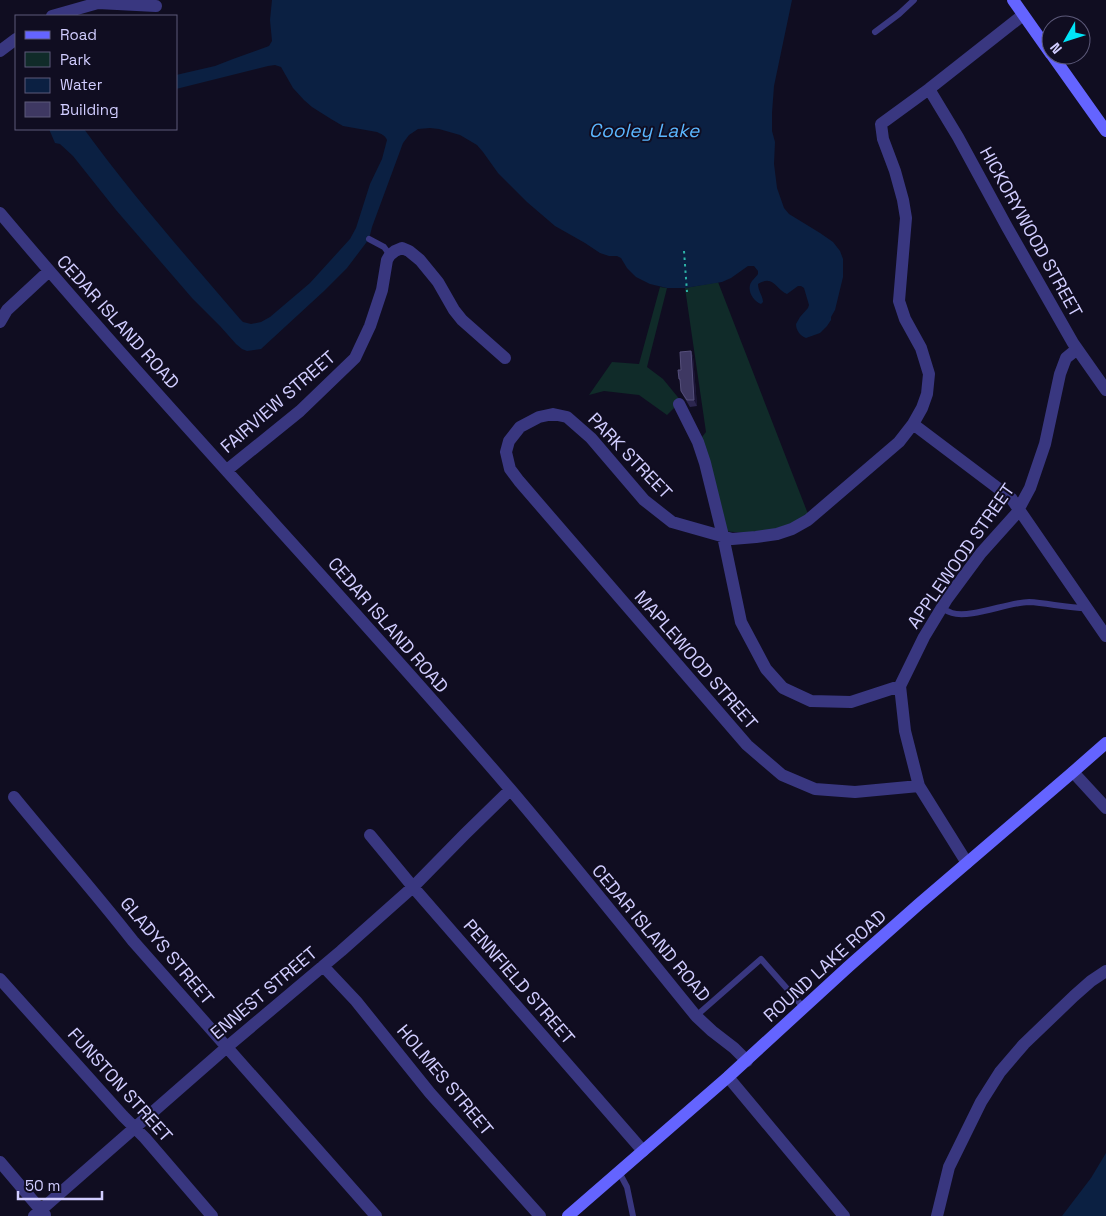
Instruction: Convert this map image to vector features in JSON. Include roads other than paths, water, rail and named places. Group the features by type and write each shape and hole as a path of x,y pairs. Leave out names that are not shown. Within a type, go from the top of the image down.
{"street":[{"path":"1013,0 1041,41"},
{"path":"56,15 98,3 156,7"},
{"path":"929,89 1023,15"},
{"path":"0,51 15,40"},
{"path":"1058,65 1106,131"},
{"name":"HICKORYWOOD STREET","path":"929,89 1077,349 1106,390"},
{"name":"PARK STREET","path":"506,452 509,441 514,433 530,421 552,414 567,417 591,438 644,500 672,522 732,539 756,538 777,534 792,529 808,520 899,442 913,424 922,408 927,394 929,374 921,348 905,319 899,301 906,218 897,178 883,139 881,124 929,89"},
{"name":"CEDAR ISLAND ROAD","path":"0,213 68,293 510,790 696,1016 747,1060"},
{"path":"393,252 402,248 420,260 438,282 462,320 505,358"},
{"name":"FAIRVIEW STREET","path":"227,470 300,410 355,358 370,326 382,290 387,260 393,252"},
{"path":"0,322 7,310 49,271"},
{"name":"APPLEWOOD STREET","path":"900,686 924,637 942,608 981,553 1016,514 1030,488 1045,444 1060,374 1066,358 1077,349"},
{"path":"679,404 698,442 708,474 741,622 766,669 783,688 811,701 850,702 900,686 905,731 918,786 968,863"},
{"path":"913,424 1011,498 1106,636"},
{"name":"MAPLEWOOD STREET","path":"506,452 510,469 519,481 747,745 782,775 815,789 855,792 918,786"},
{"name":"ROUND LAKE ROAD","path":"568,1216 728,1077 862,955 1106,743"},
{"path":"1073,772 1106,808"},
{"name":"ENNEST STREET","path":"40,1214 135,1127 413,887 510,790"},
{"name":"GLADYS STREET","path":"14,797 133,941 376,1216"},
{"name":"PENNFIELD STREET","path":"370,835 643,1151"},
{"name":"HOLMES STREET","path":"323,966 356,1001 430,1093 540,1216"},
{"path":"936,1216 949,1167 981,1102 1000,1072 1024,1044 1074,996 1106,971"},
{"name":"FUNSTON STREET","path":"0,979 145,1138 212,1216"},
{"path":"728,1077 844,1216"},
{"path":"0,1162 40,1214"}],"lane":[{"path":"875,32 914,0"},
{"path":"368,239 393,252"},
{"path":"942,608 954,614 968,614 1026,602 1086,608"},
{"path":"696,1016 761,959 804,1008"},
{"path":"619,1172 627,1187 633,1216"}],"water":[{"name":"Cooley Lake","path":"272,0 792,0 774,86 772,131 775,142 774,164 777,188 784,208 789,214 833,242 843,259 843,277 831,320 820,333 806,338 802,336 796,324 809,305 804,288 798,286 787,294 771,282 763,281 758,284 763,300 761,304 754,299 750,291 751,284 758,274 754,266 748,266 722,282 685,288 667,288 650,284 636,277 621,258 600,253 555,226 498,173 477,145 460,135 430,128 418,129 409,135 403,143 369,239 347,268 261,349 247,351 242,349 192,298 116,210 73,156 60,144 55,143 49,130 85,130 140,202 240,319 251,324 261,322 270,317 310,283 350,239 356,228 370,184 382,159 387,140 377,132 343,126 312,107 293,88 281,67 275,65 178,88 178,75 215,66 269,46 272,41 270,20"},
{"path":"1106,1153 1106,1216 1062,1216 1091,1178"}]}
